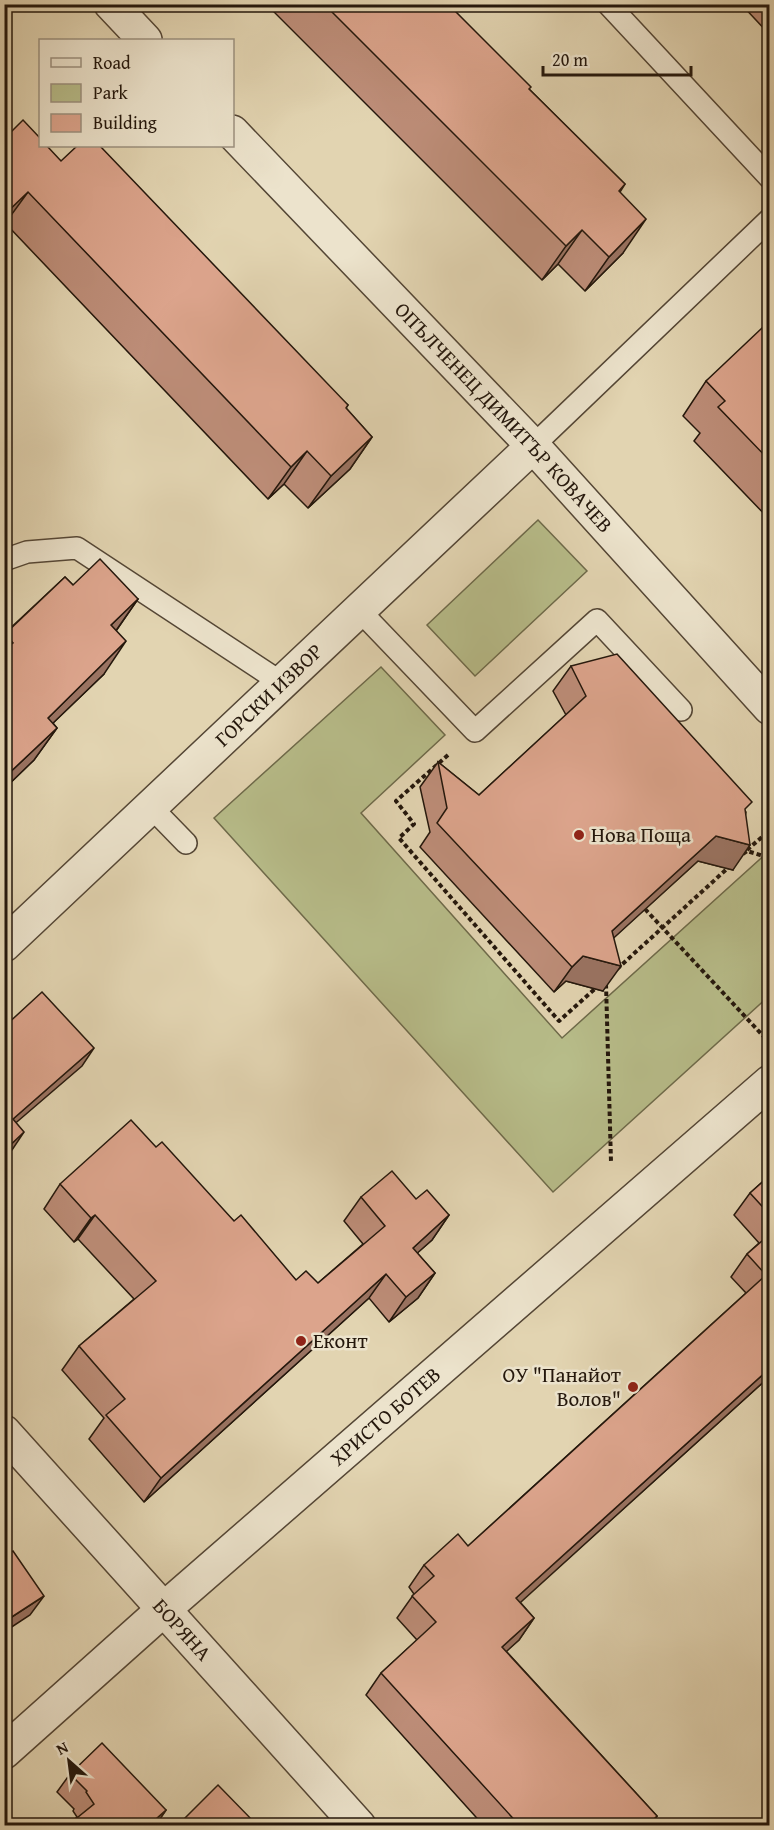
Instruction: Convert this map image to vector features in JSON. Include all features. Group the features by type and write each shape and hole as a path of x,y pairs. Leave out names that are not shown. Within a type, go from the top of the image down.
{"street":[{"path":"111,4 144,39"},
{"name":"ОПЪЛЧЕНЕЦ ДИМИТЪР КОВАЧЕВ","path":"234,134 533,446 770,708"},
{"name":"ГОРСКИ ИЗВОР","path":"4,945 533,446"},
{"name":"ХРИСТО БОТЕВ","path":"4,1752 163,1610 770,1082"},
{"name":"БОРЯНА","path":"4,1432 359,1826"}],"lane":[{"path":"608,4 770,178"},
{"path":"533,446 770,219"},
{"path":"4,560 27,552 77,548 282,682"},
{"path":"359,610 475,731 597,620 681,710"},
{"path":"151,807 186,843"}],"path":[{"path":"475,731 396,801 414,824 399,838 559,1022 606,980 611,1220"},
{"path":"738,858 770,830"},
{"path":"747,851 770,858"},
{"path":"614,973 730,866"},
{"path":"645,909 770,1043"}],"green space":[{"path":"538,520 587,571 475,676 427,625"},
{"path":"381,667 445,735 361,813 562,1038 769,851 769,996 553,1192 214,818"}],"building":[{"path":"324,4 448,4 531,87 529,89 625,184 619,191 646,219 609,257 582,230 566,246"},
{"path":"758,4 770,4 770,17"},
{"path":"23,120 39,137 39,147 48,147 61,161 76,147 101,147 348,405 346,408 372,437 331,476 307,451 291,467 28,192 4,215 4,131 8,135"},
{"path":"762,328 770,336 770,461 718,407 725,401 706,381"},
{"path":"100,559 138,599 111,625 126,641 48,718 57,728 4,778 4,650 13,643 5,634 65,577 73,585"},
{"name":"Нова Поща","path":"617,654 752,802 745,809 750,845 716,836 612,931 621,966 583,956 572,967 437,823 447,808 438,762 479,795 586,696 571,666"},
{"path":"42,992 94,1048 13,1119 24,1132 4,1151 4,1027"},
{"path":"131,1120 156,1147 162,1142 234,1221 241,1215 296,1280 306,1271 318,1283 385,1226 361,1197 392,1171 416,1199 427,1190 449,1215 413,1248 435,1273 406,1297 386,1274 161,1478 106,1415 125,1399 79,1346 156,1281 95,1215 91,1218 60,1184"},
{"path":"770,1175 770,1215 750,1193"},
{"path":"770,1234 770,1368 516,1598 534,1618 502,1647 657,1816 647,1826 520,1826 381,1673 436,1622 412,1596 434,1576 424,1565 458,1534 468,1546 766,1275 747,1254"},
{"path":"13,1551 44,1596 4,1622 4,1557"},
{"path":"102,1743 166,1810 148,1826 67,1826 94,1804 87,1791 70,1774"},
{"path":"218,1785 258,1826 177,1826"}],"place":[{"name":"Нова Поща","path":"579,835"},
{"name":"Еконт","path":"301,1341"},
{"name":"ОУ \"Панайот Волов\"","path":"633,1387"}]}
